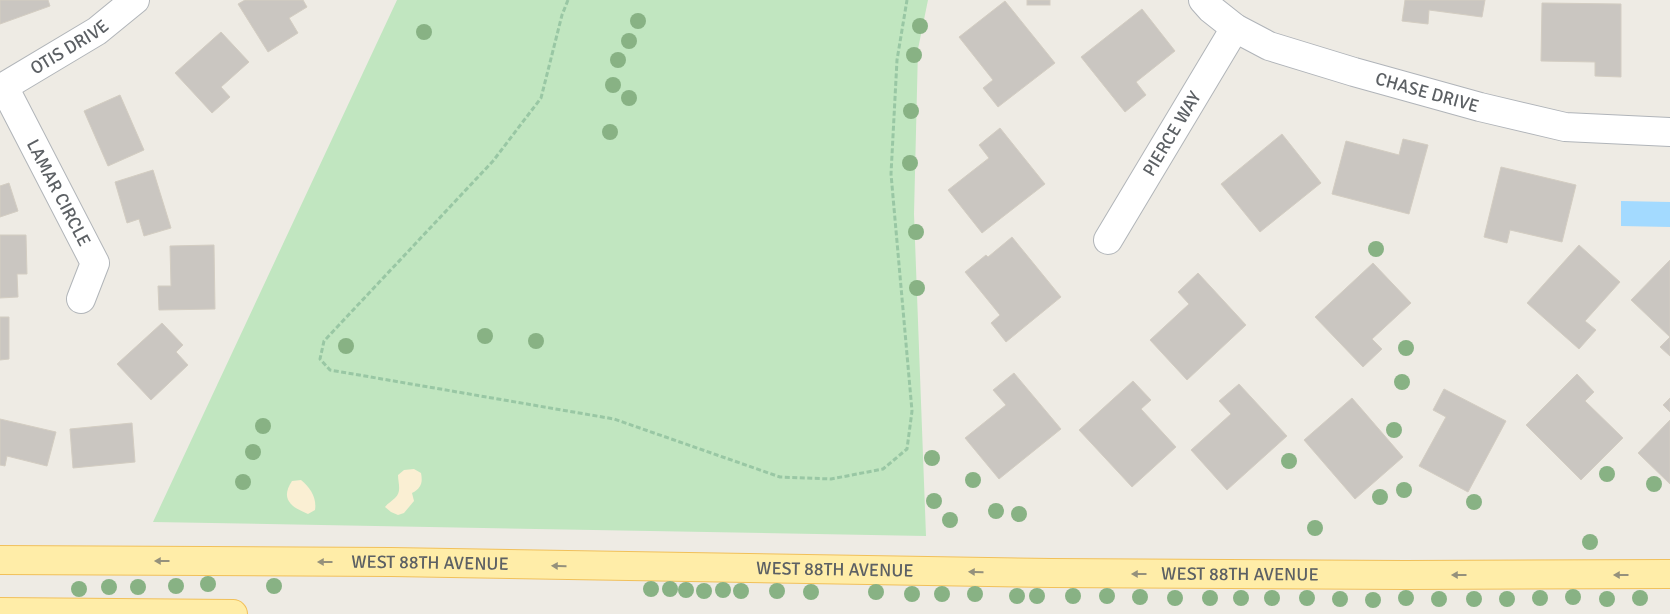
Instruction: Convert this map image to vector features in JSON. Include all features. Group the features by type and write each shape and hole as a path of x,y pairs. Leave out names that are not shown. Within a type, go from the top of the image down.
{"main road":[{"name":"WEST 88TH AVENUE","path":"0,560 401,562 1052,574 1395,576 1670,574"},
{"path":"0,612 233,614"}],"street":[{"name":"OTIS DRIVE","path":"2,88 97,31 135,0"},
{"name":"CHASE DRIVE","path":"1203,0 1211,9 1235,28 1269,46 1354,72 1524,118 1565,127 1670,132"},
{"name":"PIERCE WAY","path":"1108,240 1235,28"},
{"name":"LAMAR CIRCLE","path":"2,88 96,263 80,298"}],"path":[{"path":"568,0 562,15 541,98 493,161 324,341 320,359 330,370 614,419 780,477 831,479 883,469 907,449 912,411 891,174 896,60 907,0"}],"green space":[{"path":"397,0 928,0 918,49 914,214 926,536 153,522"}],"sand":[{"path":"414,469 421,473 422,480 421,485 412,493 414,501 404,513 398,515 391,512 385,507 397,496 399,487 398,475 404,470"},
{"path":"301,480 310,489 315,501 315,510 308,514 292,505 287,498 292,481"}],"water":[{"path":"1621,201 1670,202 1670,227 1621,226"}],"building":[{"path":"0,0 48,0 50,6 0,24"},
{"path":"245,0 303,0 307,7 289,18 298,33 268,52 238,4"},
{"path":"1027,0 1050,0 1050,5 1027,5"},
{"path":"1405,0 1485,0 1482,17 1429,10 1428,24 1402,21"},
{"path":"1005,1 1055,63 998,107 983,88 993,80 959,37"},
{"path":"1542,3 1621,4 1621,77 1595,76 1595,62 1541,61"},
{"path":"1142,9 1175,51 1136,82 1146,95 1125,112 1081,57"},
{"path":"221,32 249,62 221,87 230,97 212,113 175,73"},
{"path":"120,95 144,150 108,166 84,111"},
{"path":"1000,128 1045,184 982,233 948,190 989,158 979,145"},
{"path":"1282,134 1321,183 1260,232 1221,184"},
{"path":"1403,139 1428,145 1409,214 1332,194 1346,141 1399,155"},
{"path":"1501,167 1576,185 1562,242 1510,230 1507,243 1484,237"},
{"path":"153,170 171,228 144,236 139,219 127,223 115,182"},
{"path":"9,183 18,211 0,217 0,186"},
{"path":"0,235 26,235 27,274 17,274 18,297 0,298"},
{"path":"1012,237 1061,297 1006,342 991,323 1000,315 965,272 986,255 988,257"},
{"path":"214,245 215,309 159,310 158,286 171,286 170,246"},
{"path":"1579,245 1620,282 1585,321 1596,330 1579,349 1527,303"},
{"path":"1670,260 1670,337 1631,300"},
{"path":"1373,263 1411,303 1372,339 1382,349 1363,367 1315,317"},
{"path":"1198,273 1246,325 1187,380 1150,340 1189,304 1178,292"},
{"path":"0,317 9,317 9,359 0,360"},
{"path":"162,323 183,345 176,352 188,365 151,400 117,364"},
{"path":"1670,337 1670,356 1660,347"},
{"path":"1014,373 1061,429 999,479 965,438 1006,405 993,390"},
{"path":"1577,374 1594,392 1585,401 1623,438 1581,480 1526,425"},
{"path":"1133,381 1151,400 1141,409 1176,447 1132,487 1079,430"},
{"path":"1239,384 1287,436 1227,490 1191,450 1231,414 1219,401"},
{"path":"1444,389 1506,421 1468,492 1419,466 1446,417 1433,410"},
{"path":"1352,398 1403,457 1355,499 1304,440"},
{"path":"1670,398 1670,412 1663,405"},
{"path":"0,419 56,432 47,466 7,456 5,466 0,465"},
{"path":"1670,420 1670,484 1638,453"},
{"path":"132,423 135,462 73,468 70,429"}]}
